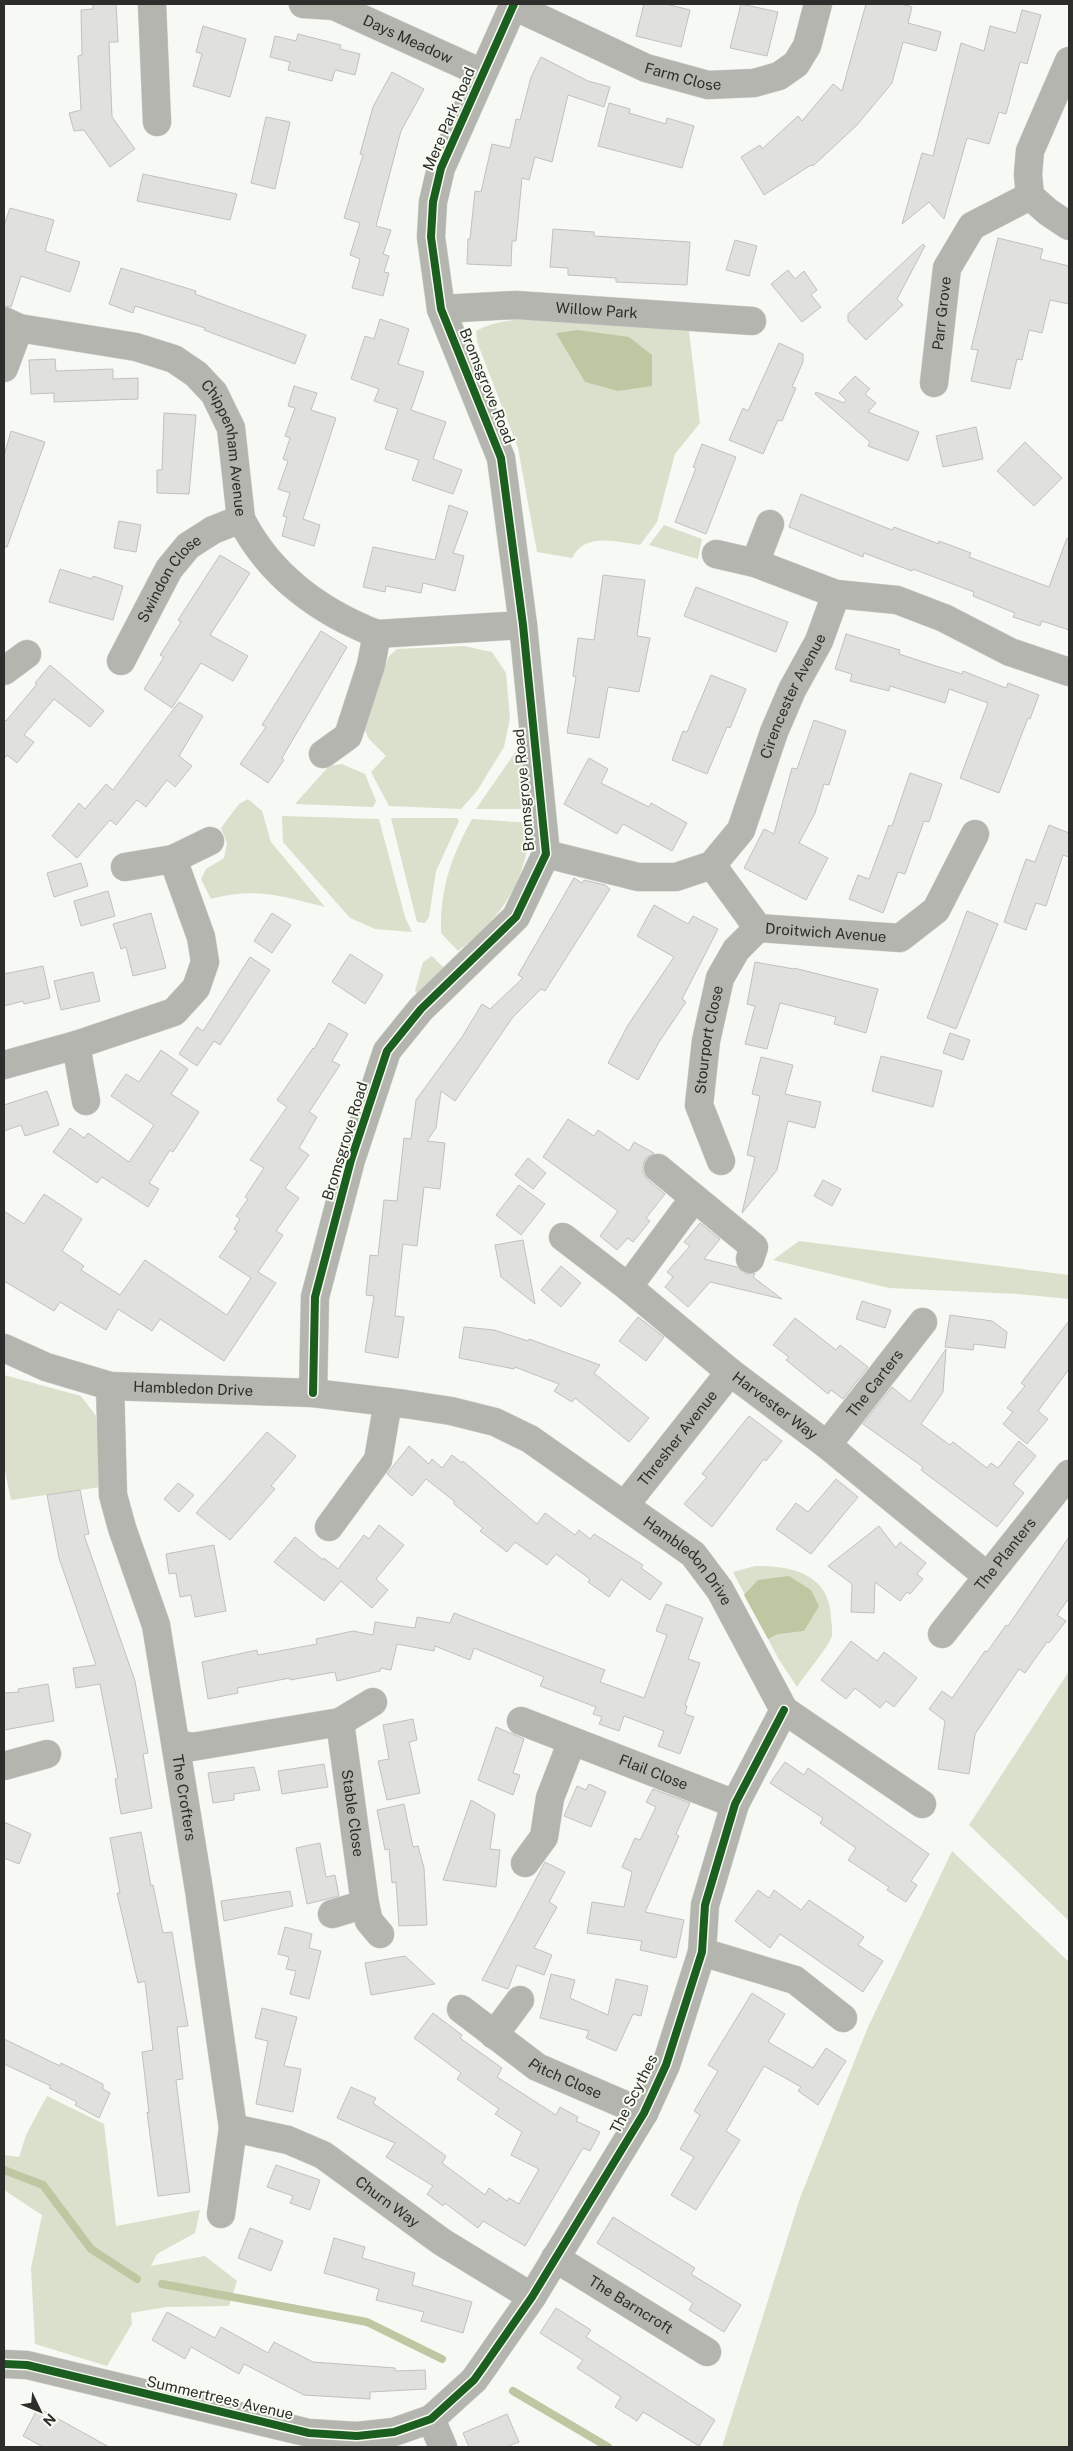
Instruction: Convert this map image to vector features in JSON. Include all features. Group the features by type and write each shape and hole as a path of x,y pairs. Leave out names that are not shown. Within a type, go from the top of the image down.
{"street":[{"path":"152,4 157,122"},
{"name":"Days Meadow","path":"303,4 334,6 482,73"},
{"name":"Farm Close","path":"514,5 646,68 708,85 754,83 779,76 796,64 807,46 818,4"},
{"name":"Mere Park Road","path":"441,309 431,237 433,202 440,168 514,5"},
{"path":"1069,62 1030,151 1028,174 1030,196 1048,212 1069,226"},
{"name":"Parr Grove","path":"934,383 946,268 972,226 1030,196"},
{"name":"Willow Park","path":"441,309 516,305 752,321"},
{"name":"Bromsgrove Road","path":"313,1393 315,1297 352,1160 387,1051 421,1009 516,917 546,854 523,625 501,458 441,309"},
{"path":"4,368 11,324"},
{"name":"Chippenham Avenue","path":"11,324 136,347 174,359 196,374 214,393 232,428 241,519 267,562 295,588 333,613 377,634 523,625"},
{"name":"Swindon Close","path":"121,661 169,569 188,546 213,530 241,519"},
{"path":"755,563 770,524"},
{"path":"716,554 755,563 836,594 897,600 944,618 1010,652 1069,672"},
{"name":"Cirencester Avenue","path":"712,865 741,830 774,732 792,690 819,641 836,594"},
{"path":"323,754 348,736 371,665 377,634"},
{"path":"4,672 27,654"},
{"name":"Droitwich Avenue","path":"712,865 758,928 900,938 936,910 975,834"},
{"path":"126,867 173,859 210,842"},
{"path":"546,854 638,877 676,876 712,865"},
{"path":"4,1065 76,1045 174,1012 196,988 205,962 201,937 173,859"},
{"name":"Stourport Close","path":"721,1161 700,1105 706,1041 720,978 736,950 758,928"},
{"path":"76,1045 86,1101"},
{"path":"658,1168 754,1247 750,1259"},
{"path":"628,1287 694,1198"},
{"name":"Harvester Way","path":"563,1237 628,1287 730,1372 827,1445 988,1576"},
{"name":"The Carters","path":"827,1445 923,1322"},
{"name":"Hambledon Drive","path":"4,1348 46,1367 110,1386 313,1393 388,1402 451,1411 494,1422 530,1439 693,1554 720,1590 784,1710 922,1804"},
{"name":"Thresher Avenue","path":"625,1505 730,1372"},
{"name":"The Crofters","path":"110,1386 113,1495 122,1528 156,1624 176,1743 233,2128 221,2214"},
{"path":"329,1527 378,1460 388,1402"},
{"name":"The Planters","path":"942,1634 1069,1474"},
{"path":"176,1743 192,1747 340,1722 373,1702"},
{"name":"The Scythes","path":"431,2419 479,2373 532,2296 644,2113 666,2065 702,1952 705,1906 734,1804 784,1710"},
{"name":"Flail Close","path":"521,1721 734,1804"},
{"name":"Stable Close","path":"340,1722 365,1904 369,1920 380,1934"},
{"path":"524,1863 544,1837 550,1798 572,1741"},
{"path":"4,1766 47,1754"},
{"path":"332,1914 365,1904"},
{"path":"702,1952 795,1980 843,2018"},
{"path":"494,2034 520,2000"},
{"name":"Pitch Close","path":"460,2010 537,2067 644,2113"},
{"name":"Churn Way","path":"233,2128 288,2140 323,2155 442,2242 532,2296"},
{"name":"The Barncroft","path":"554,2258 707,2352"},
{"name":"Summertrees Avenue","path":"4,2364 27,2365 307,2440 394,2432 431,2419"},
{"path":"431,2419 443,2447"}],"shaded area":[{"path":"546,319 689,331 700,423 675,454 657,522 640,545 611,541 593,542 578,550 572,558 537,552 518,448 477,342 476,331 501,322"},
{"path":"578,330 629,337 652,355 652,386 618,391 585,382 556,333"},
{"path":"664,525 702,539 698,559 649,545"},
{"path":"464,646 492,652 506,673 510,718 504,747 477,791 461,809 389,806 371,772 386,756 369,739 362,724 389,656 397,649"},
{"path":"525,738 534,809 476,809"},
{"path":"342,764 365,774 376,801 373,807 295,804 329,766"},
{"path":"248,799 262,811 271,842 325,907 281,896 256,893 228,895 211,899 201,879 206,869 224,858 227,843 221,828 239,804"},
{"path":"282,816 379,819 405,917 412,932 375,929 350,918 283,842"},
{"path":"391,818 457,818 459,821 436,871 429,917 425,923 417,922"},
{"path":"472,819 531,823 524,863 518,880 509,896 500,911 488,925 458,951 441,933 442,902 453,860"},
{"path":"432,956 444,968 417,994 415,991 423,962"},
{"path":"799,1241 1069,1275 1069,1299 1018,1294 889,1288 773,1260"},
{"path":"4,1375 81,1396 96,1416 101,1487 11,1500 4,1466"},
{"path":"755,1566 782,1568 806,1575 823,1590 829,1602 832,1636 797,1687 778,1658 733,1572"},
{"path":"789,1576 811,1590 819,1606 804,1631 778,1634 768,1639 744,1595 758,1580"},
{"path":"1069,1671 1069,1921 969,1825"},
{"path":"952,1851 1069,1962 1069,2447 722,2447 800,2198 868,2027"},
{"path":"47,2096 104,2124 116,2226 200,2210 195,2233 157,2254 151,2266 205,2256 237,2281 229,2306 166,2307 131,2313 132,2324 107,2366 35,2344 31,2268 42,2215 4,2190 4,2155 19,2157 26,2135"}],"building":[{"path":"93,4 116,4 118,42 109,42 112,117 135,149 110,167 84,130 74,131 69,113 81,110 78,56 82,55 81,10 93,9"},
{"path":"644,4 666,4 690,10 681,47 636,36"},
{"path":"741,4 778,12 767,56 730,48"},
{"path":"866,4 901,4 912,7 908,23 941,32 936,51 903,42 892,83 857,125 813,166 811,165 764,195 741,157 760,145 762,149 798,116 802,121 833,84 842,91"},
{"path":"1022,10 1041,15 1027,64 1020,62 1006,114 999,112 989,144 967,138 944,219 929,202 902,224 922,153 933,156 961,43 984,51 990,26 1016,33"},
{"path":"203,26 246,39 230,97 193,86 202,54 196,52"},
{"path":"298,34 341,45 340,49 360,54 355,75 335,70 332,81 288,70 290,62 270,57 275,36 296,41"},
{"path":"541,57 588,81 610,87 604,107 568,95 552,162 535,157 529,180 522,178 516,241 512,241 511,266 467,264 468,239 470,239 475,191 481,192 492,144 510,148 516,119 520,120 531,77"},
{"path":"392,72 424,89 401,131 376,226 391,230 383,254 389,256 384,272 389,273 383,296 352,288 360,259 350,255 360,223 344,218 363,155 360,154 373,107"},
{"path":"609,103 630,109 629,113 666,124 667,118 694,126 682,168 598,146"},
{"path":"266,117 290,122 275,189 251,183"},
{"path":"143,174 237,194 230,220 137,201"},
{"path":"10,208 54,220 45,251 80,262 70,292 21,276 11,307 4,306 4,226"},
{"path":"553,229 594,232 594,236 690,242 687,285 616,282 616,278 568,275 568,268 550,267"},
{"path":"998,238 1043,249 1040,259 1069,266 1069,304 1050,300 1042,333 1029,330 1022,360 1017,359 1010,389 971,381 978,350 971,349"},
{"path":"735,240 757,246 749,276 726,270"},
{"path":"923,244 925,246 897,299 903,305 866,340 848,321 848,314"},
{"path":"121,268 196,291 195,294 306,335 295,364 204,330 205,328 135,306 133,313 109,304"},
{"path":"788,270 795,279 804,271 817,290 811,295 821,307 802,322 771,284"},
{"path":"380,319 409,329 398,364 424,372 411,410 446,422 433,459 462,470 453,494 412,480 419,460 385,449 398,409 374,401 379,389 351,379 365,336 374,339"},
{"path":"779,343 803,354 803,362 792,387 796,388 782,421 778,420 763,454 729,440 743,408 748,411"},
{"path":"55,359 56,371 113,369 113,379 138,378 138,399 54,402 54,393 31,394 29,360"},
{"path":"855,376 870,389 865,394 876,403 868,412 919,432 908,461 868,446 870,442 815,394 816,392 844,403 846,400 839,393"},
{"path":"294,386 317,393 311,410 336,418 303,519 320,525 314,546 282,536 287,517 283,516 290,493 278,489 288,461 283,459 290,438 285,436 295,408 288,406"},
{"path":"164,413 196,415 189,494 157,493 157,470 162,470"},
{"path":"976,427 983,459 943,467 936,436"},
{"path":"11,431 45,442 7,547 4,547 4,456"},
{"path":"1025,442 1062,478 1034,506 997,471"},
{"path":"702,444 736,457 706,534 675,522 696,468 693,467"},
{"path":"801,494 892,530 894,527 939,544 939,541 971,553 969,557 1049,587 1067,538 1069,539 1069,630 1042,621 1040,626 1013,617 1015,613 973,596 974,592 864,553 863,557 789,527"},
{"path":"449,505 468,512 453,553 464,556 455,591 423,583 421,593 386,586 385,592 363,587 373,547 435,560"},
{"path":"119,521 141,525 136,552 114,548"},
{"path":"220,555 250,573 210,635 248,656 233,681 201,663 172,708 144,689 164,657 160,655 181,622 178,620"},
{"path":"60,569 92,579 93,576 123,586 113,620 49,602"},
{"path":"603,575 645,580 637,636 650,638 639,692 608,687 599,738 567,733 576,677 573,676 578,638 594,640"},
{"path":"696,587 788,622 776,652 684,616"},
{"path":"321,631 347,647 282,758 284,760 268,783 240,764 266,727 262,725"},
{"path":"846,634 900,650 899,654 936,666 962,674 963,671 1006,688 1008,683 1039,695 999,793 960,778 988,703 949,689 945,703 890,686 889,691 850,681 852,674 835,669"},
{"path":"50,665 104,711 90,727 54,699 24,735 34,742 17,763 7,755 4,759 4,719 6,721 37,684 35,683"},
{"path":"711,675 746,689 730,728 727,727 707,774 672,760 683,731 687,732"},
{"path":"179,702 203,716 179,756 192,766 175,787 167,780 146,807 137,800 116,825 110,820 77,858 52,836 79,803 85,809 106,784 113,790"},
{"path":"814,720 846,731 829,785 824,784 815,813 799,843 828,858 806,900 744,868 764,829 774,834 792,768 797,769"},
{"path":"589,758 608,769 601,783 649,807 651,803 687,823 672,851 623,824 617,834 564,804"},
{"path":"910,773 942,784 929,822 924,821 905,874 898,872 883,913 849,899 858,875 869,879 889,825 892,826"},
{"path":"1049,825 1069,833 1069,857 1063,855 1046,906 1036,903 1026,930 1004,922 1026,859 1035,862"},
{"path":"81,863 88,886 54,897 47,873"},
{"path":"574,878 582,883 584,880 605,885 610,889 545,991 541,989 513,1017 455,1101 441,1091 436,1128 427,1141 445,1143 440,1189 424,1187 417,1246 403,1244 395,1316 404,1317 398,1358 365,1352 374,1296 366,1295 370,1255 378,1256 384,1200 397,1201 404,1138 411,1139 416,1100 462,1037 482,1004 490,1009 523,978 518,975"},
{"path":"108,891 115,916 81,926 74,901"},
{"path":"654,905 688,924 693,916 718,929 682,999 686,1002 659,1042 638,1080 608,1063 628,1025 674,957 637,936"},
{"path":"967,911 998,924 956,1029 927,1018"},
{"path":"151,913 166,968 133,976 126,947 121,949 113,924"},
{"path":"272,913 291,925 272,953 254,941"},
{"path":"350,954 383,975 365,1004 332,982"},
{"path":"250,957 270,970 220,1045 214,1041 197,1066 179,1054 197,1027 203,1031"},
{"path":"755,962 794,968 878,989 866,1033 834,1024 836,1017 780,1003 767,1049 745,1044 755,1006 747,1004"},
{"path":"43,966 50,998 24,1004 23,1001 4,1006 4,974"},
{"path":"93,972 100,1001 61,1010 54,981"},
{"path":"329,1023 348,1034 332,1061 340,1065 309,1112 317,1117 299,1148 309,1155 285,1188 299,1198 276,1231 283,1235 258,1272 276,1283 224,1361 160,1319 152,1331 118,1309 106,1330 60,1302 54,1311 4,1281 4,1211 24,1224 44,1194 82,1219 62,1251 84,1266 81,1270 120,1295 145,1260 227,1315 251,1278 219,1257 237,1231 234,1229 240,1219 236,1216 248,1199 245,1197 264,1168 250,1160 287,1107 277,1100 314,1049"},
{"path":"950,1033 970,1040 963,1060 943,1053"},
{"path":"161,1050 188,1069 171,1094 199,1112 173,1152 170,1150 149,1183 159,1189 148,1207 102,1177 97,1183 53,1152 70,1128 84,1138 88,1133 129,1162 154,1125 111,1096 126,1074 139,1082"},
{"path":"881,1056 942,1071 933,1107 872,1091"},
{"path":"761,1057 793,1065 785,1094 821,1102 815,1128 788,1121 777,1170 742,1213 755,1157 747,1155 760,1096 752,1094"},
{"path":"47,1091 59,1125 25,1136 21,1125 4,1131 4,1105"},
{"path":"568,1119 594,1136 598,1130 629,1151 634,1142 654,1153 646,1158 643,1165 643,1173 648,1180 665,1194 646,1218 650,1221 633,1242 628,1238 617,1250 600,1236 618,1211 543,1157"},
{"path":"528,1158 546,1173 533,1189 515,1175"},
{"path":"823,1180 841,1189 832,1206 814,1196"},
{"path":"519,1185 545,1204 521,1235 496,1215"},
{"path":"700,1223 720,1239 704,1259 737,1267 746,1274 755,1273 753,1277 782,1299 710,1282 688,1307 665,1287 673,1277 667,1272 690,1246 684,1242"},
{"path":"523,1240 535,1304 501,1277 495,1245"},
{"path":"561,1266 581,1283 561,1307 541,1290"},
{"path":"862,1301 891,1310 885,1328 856,1319"},
{"path":"950,1315 992,1321 1007,1332 1005,1348 974,1344 973,1350 945,1347"},
{"path":"638,1317 664,1337 646,1361 619,1341"},
{"path":"795,1318 836,1350 840,1345 868,1367 843,1399 831,1390 828,1394 786,1360 789,1357 773,1345"},
{"path":"1069,1321 1069,1369 1038,1411 1048,1419 1027,1444 1003,1424 1013,1412 1007,1408 1025,1386 1021,1383"},
{"path":"464,1327 494,1330 528,1341 529,1339 600,1365 594,1373 649,1418 629,1442 575,1398 572,1402 554,1391 559,1384 515,1367 514,1369 459,1358"},
{"path":"946,1349 943,1392 921,1424 950,1445 953,1442 987,1468 991,1463 998,1468 1019,1441 1036,1456 1013,1484 1024,1493 997,1527 921,1470 923,1467 863,1424 892,1387 910,1402"},
{"path":"749,1416 782,1441 766,1461 764,1459 712,1527 684,1504 707,1477 702,1474"},
{"path":"267,1432 296,1456 271,1486 275,1489 230,1540 196,1513"},
{"path":"409,1446 429,1464 432,1459 442,1468 452,1455 462,1463 463,1461 537,1524 545,1513 575,1535 579,1530 590,1539 594,1534 643,1565 641,1568 662,1583 650,1600 621,1579 609,1597 588,1582 590,1579 556,1554 547,1565 515,1542 507,1552 480,1531 483,1528 454,1504 454,1501 426,1479 412,1496 387,1474"},
{"path":"836,1479 858,1497 811,1554 776,1529 796,1503 808,1512"},
{"path":"178,1483 194,1495 179,1512 164,1499"},
{"path":"80,1490 89,1534 84,1535 135,1681 148,1753 143,1754 152,1808 121,1814 115,1779 118,1778 100,1684 76,1688 73,1668 96,1665 59,1558 47,1495"},
{"path":"379,1525 404,1545 376,1579 388,1590 372,1608 341,1581 324,1601 274,1562 295,1537 323,1560 324,1558 338,1569 364,1535 369,1539"},
{"path":"879,1526 896,1548 900,1542 926,1563 917,1574 923,1579 910,1594 907,1592 900,1601 875,1582 874,1613 851,1612 852,1584 828,1566"},
{"path":"1069,1537 1069,1598 1057,1615 1066,1621 1049,1643 1047,1642 1025,1673 1019,1669 975,1734 969,1774 938,1769 945,1721 929,1709 942,1691 952,1698 985,1651 987,1652 1006,1625 1008,1626"},
{"path":"214,1545 226,1611 195,1617 191,1595 180,1597 176,1573 169,1574 166,1554"},
{"path":"666,1604 703,1618 688,1659 700,1663 685,1705 687,1706 685,1714 694,1717 680,1754 658,1746 664,1731 624,1716 619,1731 599,1724 602,1717 593,1714 596,1707 540,1686 544,1677 474,1648 470,1660 435,1646 434,1651 397,1644 391,1670 381,1668 380,1671 337,1681 335,1672 290,1680 290,1678 237,1688 238,1693 208,1699 202,1662 257,1650 258,1655 317,1644 316,1639 353,1631 373,1635 375,1622 415,1628 417,1617 450,1623 454,1613 605,1670 600,1682 644,1698 667,1635 656,1631"},
{"path":"851,1641 877,1661 884,1652 917,1678 894,1707 886,1701 880,1708 855,1688 846,1699 821,1680"},
{"path":"48,1684 54,1721 4,1730 4,1693 19,1692 18,1689"},
{"path":"413,1719 417,1740 409,1742 420,1793 387,1800 378,1761 389,1759 383,1725"},
{"path":"496,1727 524,1739 513,1773 520,1775 513,1795 478,1780"},
{"path":"785,1762 804,1775 808,1768 929,1854 911,1881 917,1885 906,1902 887,1890 889,1887 848,1860 856,1848 820,1823 823,1818 770,1783"},
{"path":"324,1764 328,1787 282,1794 278,1771"},
{"path":"254,1767 260,1790 234,1794 234,1800 213,1803 208,1773"},
{"path":"589,1784 606,1792 591,1827 564,1816 577,1786 586,1790"},
{"path":"653,1789 690,1803 676,1834 679,1836 645,1912 684,1920 676,1958 640,1950 642,1941 587,1933 592,1902 624,1907 632,1872 622,1867 635,1838 640,1840 656,1807 646,1802"},
{"path":"471,1800 495,1814 490,1849 500,1850 496,1887 443,1880"},
{"path":"404,1804 413,1847 418,1846 424,1868 427,1925 399,1926 396,1882 392,1883 389,1849 385,1850 377,1810"},
{"path":"4,1822 31,1834 19,1864 4,1858"},
{"path":"141,1832 151,1886 153,1885 163,1933 172,1932 188,2026 177,2027 183,2079 176,2080 190,2192 158,2196 147,2112 149,2113 142,2052 153,2050 145,1981 138,1983 117,1893 120,1893 110,1838"},
{"path":"320,1843 326,1877 335,1875 339,1896 307,1904 296,1848"},
{"path":"545,1862 565,1872 549,1902 557,1907 534,1948 552,1955 544,1975 517,1965 508,1989 482,1980"},
{"path":"758,1890 769,1898 774,1890 801,1910 809,1900 864,1937 858,1945 883,1961 863,1992 780,1934 770,1948 735,1921"},
{"path":"290,1891 293,1906 224,1921 221,1901"},
{"path":"285,1927 312,1934 309,1948 321,1951 309,1999 290,1994 296,1971 286,1969 289,1957 278,1954"},
{"path":"405,1956 435,1984 371,1995 365,1963"},
{"path":"551,1974 575,1980 570,1998 608,2015 616,1979 648,1986 641,2016 633,2014 616,2051 586,2038 589,2031 540,2018"},
{"path":"752,1993 785,2014 768,2042 813,2068 826,2048 846,2061 818,2105 798,2091 801,2087 764,2066 726,2131 740,2140 696,2210 671,2195 694,2157 680,2149 700,2115 694,2111 718,2071 708,2065"},
{"path":"262,2008 297,2017 284,2066 301,2069 293,2112 256,2104 268,2041 255,2038"},
{"path":"433,2013 462,2035 460,2038 502,2068 497,2077 556,2115 560,2107 578,2117 576,2121 600,2132 590,2151 583,2148 525,2246 483,2221 478,2228 445,2203 443,2206 427,2194 433,2186 386,2157 395,2143 337,2118 351,2087 376,2098 373,2103 446,2156 442,2163 485,2195 489,2188 507,2201 509,2198 519,2204 539,2169 511,2155 522,2132 495,2114 499,2109 457,2079 461,2073 414,2038"},
{"path":"4,2039 60,2066 61,2063 103,2084 103,2089 110,2093 99,2118 75,2105 77,2102 49,2088 51,2086 4,2064"},
{"path":"276,2165 320,2180 310,2210 290,2203 293,2196 267,2187"},
{"path":"613,2217 695,2268 691,2274 741,2305 724,2332 689,2310 693,2303 597,2243"},
{"path":"250,2228 283,2241 271,2271 238,2258"},
{"path":"334,2238 365,2247 362,2258 415,2273 412,2285 472,2302 463,2333 421,2321 424,2312 376,2300 379,2289 324,2273"},
{"path":"556,2308 591,2330 586,2337 715,2420 699,2446 643,2412 637,2421 615,2407 621,2397 577,2368 583,2360 540,2333"},
{"path":"167,2312 215,2338 221,2327 268,2353 274,2342 313,2362 395,2368 395,2371 425,2370 426,2389 370,2392 370,2399 304,2395 244,2364 239,2374 191,2347 185,2359 152,2340"},
{"path":"38,2408 109,2447 43,2447 23,2436"},
{"path":"507,2414 519,2442 506,2447 469,2447 463,2433"}],"waterway":[{"path":"4,2170 43,2185 91,2249 137,2279"},
{"path":"162,2284 367,2322 442,2359"},
{"path":"513,2391 608,2447"}],"cycle path":[{"path":"313,1393 315,1297 351,1160 387,1051 421,1009 516,917 546,854 523,625 501,458 441,309 431,237 433,202 441,168 514,4"},
{"path":"4,2364 27,2365 309,2433 357,2436 394,2432 431,2419 474,2380 484,2366 532,2297 644,2113 666,2065 702,1952 705,1905 735,1804 784,1710"}]}
